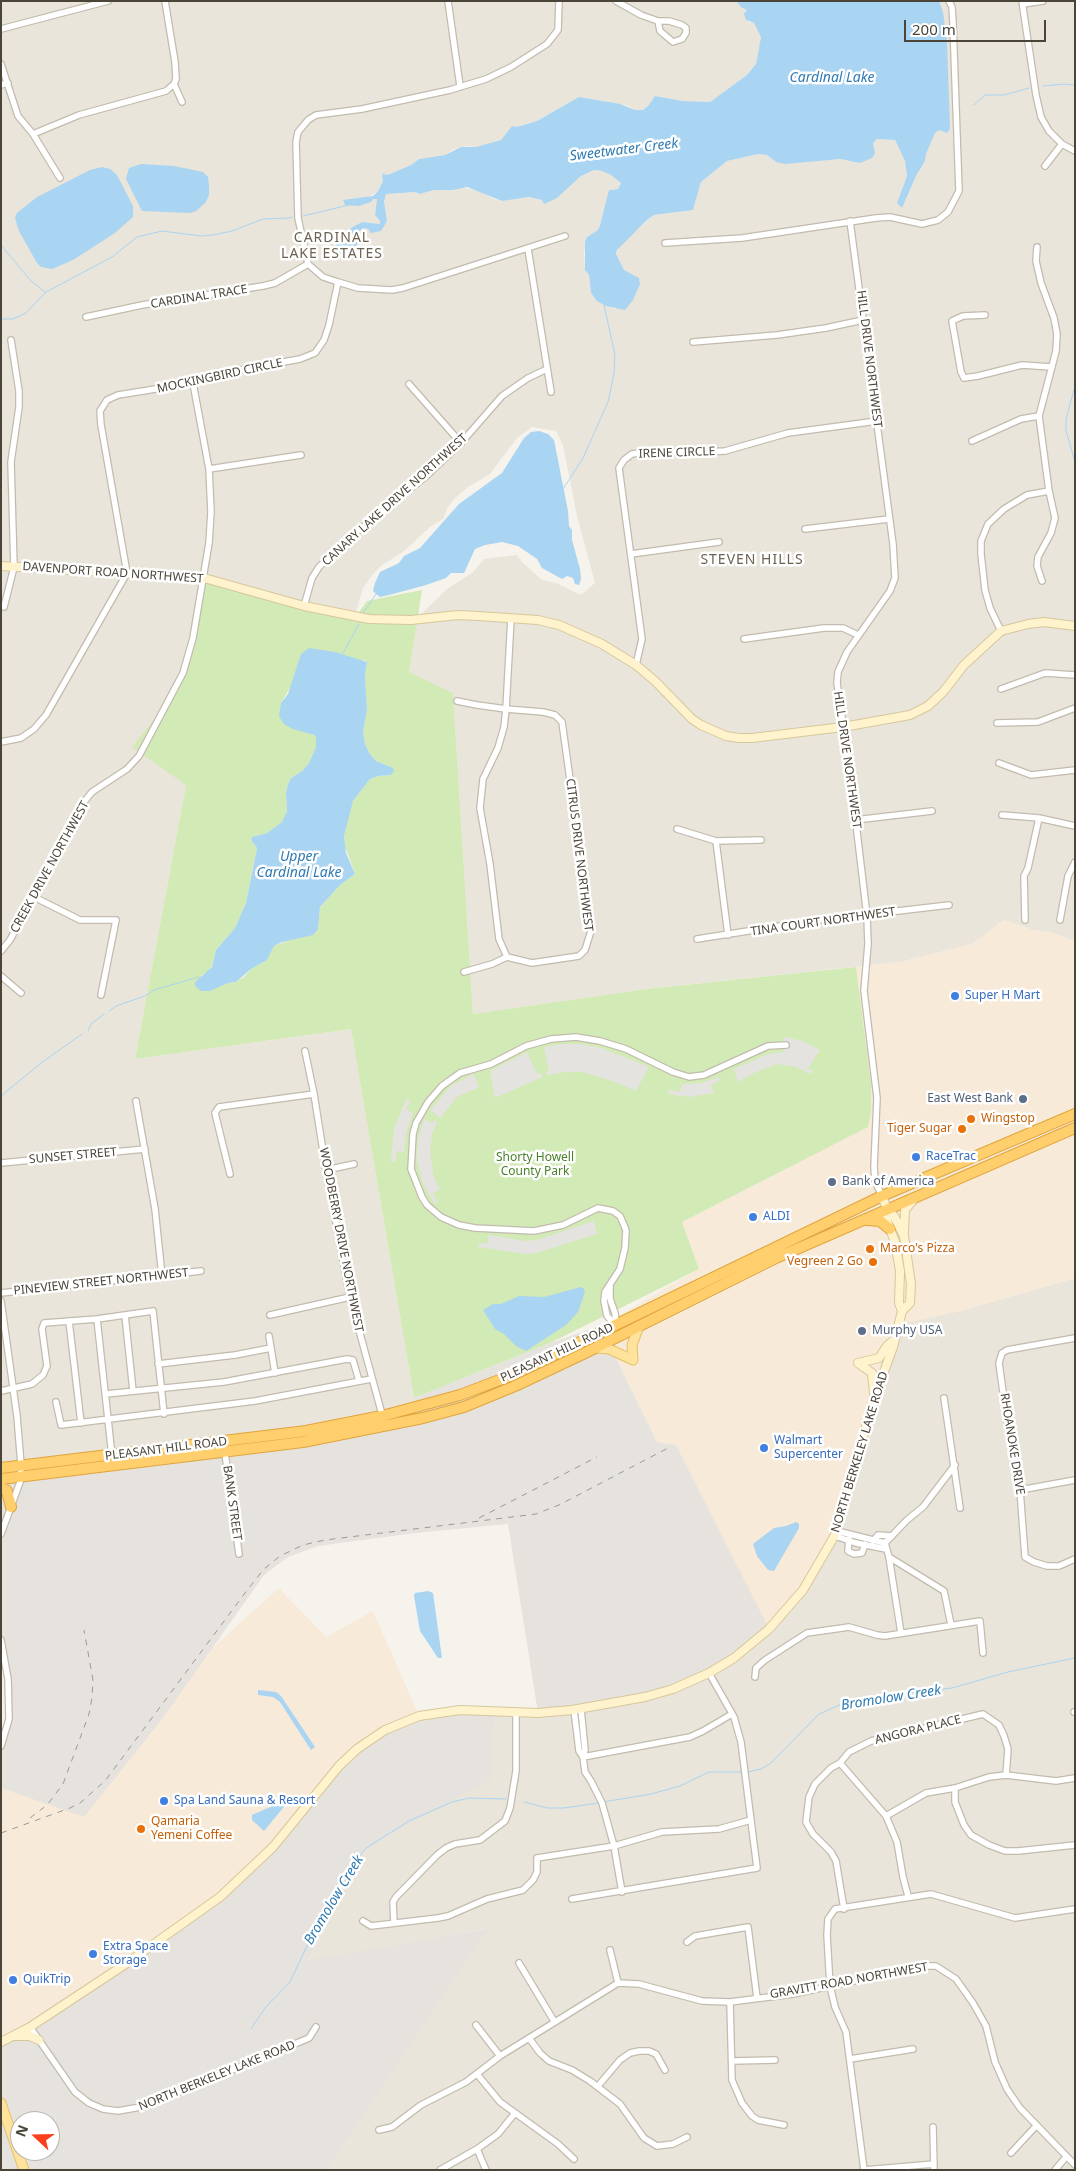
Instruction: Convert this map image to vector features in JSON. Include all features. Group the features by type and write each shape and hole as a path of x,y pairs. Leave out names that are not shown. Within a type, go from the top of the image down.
{"highway":[{"name":"PLEASANT HILL ROAD","path":"1,1466 112,1456 383,1422 510,1376 882,1196 1075,1114"},
{"name":"PLEASANT HILL ROAD","path":"1,1479 304,1442 383,1422 464,1406 515,1386 596,1348 776,1258 1075,1128"},
{"path":"863,1220 880,1221 890,1229"},
{"path":"1,1487 7,1491 11,1507"}],"main road":[{"path":"596,1348 609,1349 632,1360 632,1345 639,1326"},
{"path":"1,2103 24,2170"}],"street":[{"path":"1,29 108,1"},
{"path":"33,134 80,115 166,91 174,84 176,79 175,62 165,1"},
{"path":"448,1 460,86"},
{"path":"559,1 558,30 548,44 494,76 362,109 325,113 308,120 298,132 296,142 298,218 308,264 323,277 358,288 392,290 565,236"},
{"path":"616,1 658,21 669,21 682,25 686,28 686,34 682,39 673,42 660,31 658,21"},
{"path":"665,243 742,238 850,221 890,217 922,224 932,222 948,212 960,190 953,23 952,7 949,1"},
{"path":"1043,1 1023,3 1036,95 1041,117 1049,131 1062,144 1075,151"},
{"path":"1,64 18,116 33,134 60,178"},
{"path":"1,85 8,83"},
{"path":"174,84 182,102"},
{"path":"1045,166 1062,144"},
{"name":"HILL DRIVE NORTHWEST","path":"850,221 877,421 895,578 890,591 844,657 838,672 837,683 867,916 868,944 864,991 877,1098 875,1181 882,1196"},
{"path":"1037,247 1036,262 1041,283 1054,318 1057,334 1056,351 1039,416 1049,492 1055,518 1054,526 1038,557 1037,566 1042,581"},
{"path":"528,249 551,392"},
{"name":"CARDINAL TRACE","path":"86,317 142,305 263,286 275,283 308,264"},
{"name":"MOCKINGBIRD CIRCLE","path":"127,572 107,466 100,411 107,400 118,395 193,383 244,369 300,359 315,353 324,340 329,325 338,282"},
{"path":"985,315 963,316 952,321 961,372 964,378 1022,365 1051,367"},
{"path":"693,342 778,335 863,320"},
{"path":"4,607 14,567 11,462 13,437 18,417 19,391 11,340"},
{"name":"CANARY LAKE DRIVE NORTHWEST","path":"304,606 312,578 319,567 342,544 425,477 461,443 502,396 528,378 548,369"},
{"name":"CREEK DRIVE NORTHWEST","path":"1,951 10,940 34,897 84,802 92,792 127,769 139,756 160,713 183,673 193,638 204,578 211,512 209,469 193,383"},
{"path":"409,384 461,443"},
{"path":"972,441 1021,419 1039,416"},
{"name":"IRENE CIRCLE","path":"636,665 642,639 619,468 624,460 632,454 652,451 684,453 725,451 788,433 877,421"},
{"path":"209,469 301,455"},
{"path":"1001,631 990,608 985,590 981,541 988,524 1004,509 1027,496 1049,492"},
{"path":"805,529 889,519"},
{"path":"631,554 718,542"},
{"name":"DAVENPORT ROAD NORTHWEST","path":"1,566 204,578 304,606 359,618 423,620 458,616 510,618 559,625 602,644 636,665 655,681 692,719 712,732 726,736 752,738 843,727 910,714 928,706 943,692 964,665 1001,631 1044,622 1075,626"},
{"path":"1,742 21,738 34,729 46,715 127,572"},
{"path":"464,972 492,964 507,957 499,939 490,864 480,808 482,779 498,748 504,727 510,618"},
{"path":"744,639 824,628 843,628 858,635"},
{"path":"1001,689 1045,673 1075,675"},
{"path":"457,701 506,709"},
{"path":"997,723 1038,722 1075,708"},
{"name":"CITRUS DRIVE NORTHWEST","path":"506,709 543,712 555,715 562,722 591,931 585,950 579,956 532,963 507,957"},
{"path":"999,763 1031,775 1075,770"},
{"path":"856,820 932,811"},
{"path":"1002,815 1039,818 1075,826"},
{"path":"1025,920 1024,876 1028,868 1039,818"},
{"path":"676,829 716,841 761,840"},
{"path":"716,841 728,935"},
{"path":"1060,920 1068,876 1075,862"},
{"path":"34,897 80,920 116,920 101,996"},
{"name":"TINA COURT NORTHWEST","path":"696,939 812,921 949,905"},
{"path":"1,976 20,993"},
{"path":"616,1325 607,1316 604,1301 605,1292 620,1269 626,1239 624,1223 620,1216 613,1211 598,1208 563,1225 546,1230 476,1228 459,1225 441,1217 428,1205 413,1178 410,1155 416,1123 428,1102 442,1086 460,1073 491,1064 526,1046 551,1039 576,1037 600,1041 626,1049 673,1072 689,1077 704,1075 768,1046 786,1045"},
{"name":"WOODBERRY DRIVE NORTHWEST","path":"304,1051 314,1094 350,1297 383,1422"},
{"path":"230,1174 215,1113 219,1107 314,1094"},
{"path":"136,1101 155,1209 162,1276"},
{"name":"SUNSET STREET","path":"1,1163 145,1149"},
{"path":"326,1170 354,1164"},
{"name":"NORTH BERKELEY LAKE ROAD","path":"1,2042 30,2027 134,1958 220,1897 272,1846 339,1766 368,1740 419,1716 460,1710 538,1713 577,1709 645,1697 709,1673 753,1644 788,1609 803,1590 836,1534 873,1402 894,1340 902,1311 900,1303 900,1270 895,1242 887,1220 887,1209 882,1196"},
{"path":"904,1236 905,1210 915,1197"},
{"name":"NORTH BERKELEY LAKE ROAD","path":"887,1209 894,1216 904,1236 911,1284 910,1303 902,1311"},
{"name":"PINEVIEW STREET NORTHWEST","path":"1,1293 201,1272"},
{"path":"270,1315 350,1297"},
{"path":"1,1301 17,1416 21,1465 20,1482 1,1534"},
{"path":"1,1391 13,1390 32,1384 43,1375 47,1366 42,1329 44,1323 97,1319 153,1311 164,1414"},
{"path":"125,1315 133,1391"},
{"path":"97,1319 112,1456"},
{"path":"69,1321 81,1423"},
{"path":"269,1336 276,1373"},
{"name":"RHOANOKE DRIVE","path":"1075,1338 1007,1350 1002,1353 1000,1358 1007,1420 1020,1490 1025,1557 1041,1566 1054,1567 1075,1559"},
{"path":"873,1402 873,1376 858,1363 879,1358 887,1346 894,1340"},
{"path":"158,1364 235,1355 271,1348"},
{"path":"106,1394 224,1382 347,1359 353,1360 359,1381"},
{"path":"56,1402 60,1426 255,1401 371,1379"},
{"path":"944,1398 960,1508"},
{"name":"BANK STREET","path":"225,1453 239,1554"},
{"path":"901,1633 886,1546 892,1536 923,1507 955,1465"},
{"path":"1020,1490 1075,1480"},
{"path":"836,1534 886,1546"},
{"path":"873,1541 878,1535 892,1536"},
{"path":"849,1538 848,1551 854,1554 862,1553 864,1542"},
{"path":"864,1542 873,1541 886,1546"},
{"path":"889,1557 944,1591 952,1625"},
{"path":"755,1677 756,1668 765,1660 807,1633 849,1627 877,1635 980,1621 983,1653"},
{"path":"1,1640 8,1679 9,1719 1,1746"},
{"path":"572,1899 757,1868 741,1742 732,1714 709,1673"},
{"path":"577,1709 584,1733 582,1744 584,1772 591,1781 602,1803 614,1846 622,1892"},
{"path":"577,1709 577,1733 582,1744"},
{"path":"394,1923 393,1902 396,1896 437,1855 455,1844 480,1840 505,1821 510,1808 516,1770 516,1713"},
{"path":"583,1757 690,1737 732,1714"},
{"name":"ANGORA PLACE","path":"844,1909 836,1861 831,1852 813,1834 806,1822 808,1797 815,1784 831,1768 840,1763 849,1752 871,1742 983,1714 999,1725 1004,1736 1008,1749 1006,1775"},
{"path":"577,1733 584,1733"},
{"path":"840,1763 886,1816 897,1842 902,1877 908,1896"},
{"path":"886,1816 926,1792 955,1788 989,1777 1006,1775 1056,1781 1075,1778"},
{"path":"955,1788 955,1802 964,1825 971,1835 989,1845 1005,1851 1075,1845"},
{"path":"363,1921 371,1926 448,1916 487,1899 523,1890 533,1880 537,1872 537,1858 614,1846 662,1832 719,1829 751,1820"},
{"path":"933,2127 934,2167 864,2170 846,2032 835,2007 830,1986 827,1934 828,1919 835,1908 844,1909 908,1896 931,1894 1014,1918 1075,1909"},
{"path":"687,1942 695,1936 748,1927 757,1998"},
{"path":"379,2130 392,2126 421,2105 445,2094 554,2021 618,1983 610,1950"},
{"path":"519,1963 554,2021"},
{"name":"GRAVITT ROAD NORTHWEST","path":"618,1983 639,1984 702,2002 730,2002 793,1994 924,1966 936,1966 956,1979 973,2003 986,2026 995,2062 1008,2089 1036,2126 1075,2165"},
{"path":"730,2002 732,2080 742,2103 752,2116 758,2120 784,2125"},
{"path":"476,2025 500,2056"},
{"name":"NORTH BERKELEY LAKE ROAD","path":"30,2027 75,2092 103,2109 118,2111 146,2106 310,2038 316,2027"},
{"path":"13,2036 30,2036 40,2040"},
{"path":"529,2038 540,2053 549,2061 572,2070 598,2086 620,2104 644,2138 657,2146 673,2144 686,2137"},
{"path":"850,2059 913,2049"},
{"path":"598,2086 620,2060 630,2053 649,2050 656,2054 665,2070"},
{"path":"732,2061 775,2060"},
{"path":"477,2074 500,2102 558,2144 574,2159"},
{"path":"440,2170 477,2149 498,2134 515,2113"},
{"path":"1011,2153 1036,2126"},
{"path":"477,2149 486,2170"},
{"path":"1055,2170 1066,2157"}],"shaded area":[{"path":"1,1 736,1 747,10 748,22 754,23 761,37 756,64 747,75 710,102 683,101 655,96 643,110 635,110 628,106 579,97 537,121 517,127 512,126 501,140 476,147 466,146 454,149 445,155 419,159 411,165 390,174 385,175 384,173 382,176 383,181 378,191 367,198 377,199 375,215 380,224 362,222 352,228 349,236 334,250 334,259 336,260 339,258 343,247 350,251 356,233 363,228 368,229 372,233 387,221 384,200 386,194 415,192 420,194 434,190 453,190 461,187 481,192 502,201 529,197 542,200 557,198 581,176 594,170 602,171 621,183 618,189 612,189 598,230 587,237 584,253 585,270 589,275 591,293 597,301 615,309 640,284 639,278 624,270 616,254 621,244 654,215 693,210 701,182 727,161 758,154 767,155 776,162 840,159 860,163 873,149 873,142 877,139 895,140 905,161 907,176 897,203 902,208 925,161 935,133 939,130 943,132 943,12 939,1 1075,1 1075,941 1053,933 1032,930 1004,920 972,944 900,962 646,989 473,1014 453,694 409,672 412,623 447,589 472,573 484,559 517,555 542,580 556,583 581,595 595,583 577,516 563,445 556,431 532,427 517,438 490,474 468,487 456,497 448,507 443,519 430,527 403,552 382,565 373,574 363,588 354,619 250,595 205,582 188,655 165,706 186,785 135,1059 351,1029 414,1398 419,1417 392,1423 174,1453 1,1468"},
{"path":"1004,920 1032,930 1053,933 1075,941 1075,1278 960,1311 899,1324 844,1507 822,1560 769,1629 676,1445 657,1442 600,1326 699,1269 682,1222 868,1127 871,1084 856,967 900,962 972,944"},
{"path":"784,1037 803,1041 820,1050 807,1069 813,1070 811,1074 796,1067 777,1064 756,1072 738,1082 734,1069 768,1054 784,1052"},
{"path":"580,1044 601,1048 649,1067 636,1091 583,1072 547,1075 546,1072 549,1070 544,1047"},
{"path":"527,1052 537,1074 541,1073 542,1077 495,1098 490,1071"},
{"path":"474,1074 479,1087 457,1097 440,1118 430,1110 452,1085"},
{"path":"718,1077 720,1080 711,1085 714,1093 689,1097 668,1094 669,1090 680,1092 682,1084 701,1083"},
{"path":"406,1099 410,1101 406,1109 413,1113 406,1133 404,1152 396,1151 396,1161 391,1162 394,1129"},
{"path":"424,1119 432,1123 434,1120 437,1122 432,1134 430,1152 434,1178 440,1189 433,1194 438,1202 435,1204 423,1184 417,1160 418,1139"},
{"path":"594,1221 597,1234 536,1253 526,1254 478,1247 479,1243 487,1244 489,1235 525,1241 537,1240"},
{"path":"1075,1278 1075,2170 327,2170 486,1929 309,1961 359,1856 389,1836 494,1712 538,1713 899,1324 960,1311"},
{"path":"600,1326 657,1442 676,1445 769,1629 728,1666 637,1699 538,1713 508,1524 415,1533 318,1546 288,1557 264,1575 163,1718 84,1817 1,1788 1,1733 8,1714 1,1651 1,1468 174,1453 312,1432 392,1423 419,1416 414,1398 550,1343"},
{"path":"279,1588 326,1637 373,1611 419,1716 294,1821 220,1897 1,2042 1,1788 84,1816 163,1718 210,1650"},
{"path":"460,1710 494,1712 491,1779 389,1836 359,1856 309,1960 487,1929 327,2170 1,2170 1,2042 209,1905 255,1865 357,1749 402,1723"}],"green space":[{"name":"Shorty Howell County Park","path":"205,582 250,595 354,619 367,601 422,590 409,672 453,693 473,1014 646,989 856,967 871,1084 871,1112 868,1127 682,1222 699,1269 550,1343 414,1398 351,1029 135,1059 186,785 132,747 165,706 188,655","holes":["365,660 367,663 365,676 367,710 363,732 365,744 376,761 393,768 391,775 370,779 353,801 349,810 344,836 345,846 355,874 340,885 320,907 318,929 274,946 267,960 251,969 244,977 236,982 228,983 210,991 201,975 208,972 212,966 216,950 235,928 246,903 257,848 251,840 252,837 267,833 282,822 287,811 286,793 288,784 291,778 302,771 309,763 316,747 316,737 309,732 300,731 281,703 291,686"]}],"water":[{"name":"Cardinal Lake","path":"736,1 939,1 943,12 947,41 950,129 947,133 939,130 935,133 925,161 902,208 897,203 907,176 905,161 895,140 877,139 873,143 875,153 872,158 860,163 840,159 785,164 776,162 767,155 758,154 727,161 701,182 693,210 654,215 617,250 616,254 624,270 639,278 640,284 633,300 625,310 606,306 597,301 591,293 589,275 585,270 585,242 587,237 598,230 609,190 618,189 621,183 602,171 594,170 581,176 557,198 544,204 542,200 529,197 502,201 467,187 453,190 434,190 420,194 415,192 386,194 384,201 387,221 381,231 371,233 368,229 363,228 353,238 357,243 353,257 348,248 343,247 339,258 334,259 336,244 344,237 349,236 351,228 362,222 380,224 375,215 377,199 359,206 345,205 343,200 373,196 383,181 382,176 384,172 385,175 390,174 411,165 419,159 445,155 461,147 476,147 501,140 512,126 517,127 537,121 579,97 620,104 635,110 643,110 655,96 683,101 710,102 747,75 756,64 761,37 754,23 746,20 744,14 747,10"},
{"path":"141,164 174,166 203,172 208,177 209,185 209,195 206,202 196,211 190,213 142,211 126,179 129,168"},
{"path":"102,167 110,169 117,175 133,206 133,217 115,233 73,260 52,269 41,267 19,231 15,218 17,213 37,197 90,170"},
{"path":"539,431 548,434 554,440 568,511 569,526 572,530 572,540 580,569 581,579 579,585 575,584 573,578 567,576 562,579 542,568 537,559 518,546 502,542 475,549 464,573 451,573 446,578 426,585 380,597 373,591 380,572 399,563 404,556 420,548 459,504 502,473 524,438 531,432"},
{"name":"Upper Cardinal Lake","path":"309,648 335,652 367,662 365,676 367,710 363,732 365,744 376,761 393,768 394,771 391,775 370,779 353,801 344,836 346,853 355,874 340,885 320,907 318,929 313,935 282,942 274,946 267,960 251,969 236,982 228,983 210,991 201,991 195,986 195,982 212,967 216,950 235,928 246,903 257,848 251,840 252,837 267,833 282,822 287,811 286,793 288,784 291,778 302,771 309,763 316,747 316,737 314,735 293,729 284,724 279,716 281,703 288,694 301,654"},
{"path":"581,1287 585,1290 578,1312 566,1325 526,1351 516,1346 504,1334 495,1329 483,1310 493,1304 501,1304 519,1296 544,1297"},
{"path":"796,1522 799,1524 799,1528 774,1571 768,1570 757,1556 753,1544 774,1528"},
{"path":"428,1591 433,1593 442,1658 438,1658 420,1631 414,1596 415,1593"},
{"path":"258,1690 276,1692 281,1696 315,1747 311,1750 280,1702 273,1697 258,1695"},
{"path":"284,1801 287,1803 264,1831 252,1820 252,1815"}],"waterway":[{"name":"Sweetwater Creek","path":"1043,86 1075,85"},
{"name":"Sweetwater Creek","path":"974,105 985,95 1004,95 1029,88"},
{"name":"Sweetwater Creek","path":"303,216 349,205"},
{"name":"Sweetwater Creek","path":"1,319 13,319 26,313 46,292 112,257 137,237 162,231 201,236 213,235 232,231 263,219 292,217"},
{"name":"Sweetwater Creek","path":"1,245 31,281 45,292"},
{"path":"1075,275 1075,286"},
{"path":"563,489 583,458 608,402 614,374 615,355 604,305"},
{"path":"1075,386 1066,419 1066,430 1075,462"},
{"path":"363,613 376,594"},
{"path":"343,653 359,624"},
{"path":"109,1011 116,1006 145,996 154,990 199,977"},
{"path":"88,1031 91,1024 104,1014"},
{"path":"1,1096 41,1063 82,1034"},
{"name":"Bromolow Creek","path":"748,1772 761,1769 771,1763 819,1714 844,1703 952,1688 1008,1672 1075,1658"},
{"name":"Bromolow Creek","path":"603,1802 651,1794 680,1786 709,1772 742,1772"},
{"name":"Bromolow Creek","path":"251,2029 265,2008 290,1982 315,1929 342,1888 355,1862 366,1848 409,1821 452,1802 469,1798 506,1799"},
{"name":"Bromolow Creek","path":"524,1802 547,1808 564,1808 599,1803"}],"railway":[{"path":"1,1833 70,1808 80,1803 105,1781 248,1589 264,1569 280,1556 303,1545 325,1540 536,1514 559,1505 670,1447"},
{"path":"479,1518 597,1457"},
{"path":"30,1818 47,1805 63,1784 89,1714 93,1680 84,1630"}],"place":[{"name":"Super H Mart","path":"955,996"},
{"name":"East West Bank","path":"1023,1099"},
{"name":"Wingstop","path":"971,1119"},
{"name":"Tiger Sugar","path":"962,1129"},
{"name":"RaceTrac","path":"916,1157"},
{"name":"Bank of America","path":"832,1182"},
{"name":"ALDI","path":"753,1217"},
{"name":"Marco's Pizza","path":"870,1249"},
{"name":"Vegreen 2 Go","path":"873,1262"},
{"name":"Murphy USA","path":"862,1331"},
{"name":"Walmart Supercenter","path":"764,1448"},
{"name":"Spa Land Sauna & Resort","path":"164,1801"},
{"name":"Qamaria Yemeni Coffee","path":"141,1829"},
{"name":"Extra Space Storage","path":"93,1954"},
{"name":"QuikTrip","path":"13,1980"}],"district":[{"name":"CARDINAL LAKE ESTATES","path":"332,246"},
{"name":"STEVEN HILLS","path":"752,560"}]}
